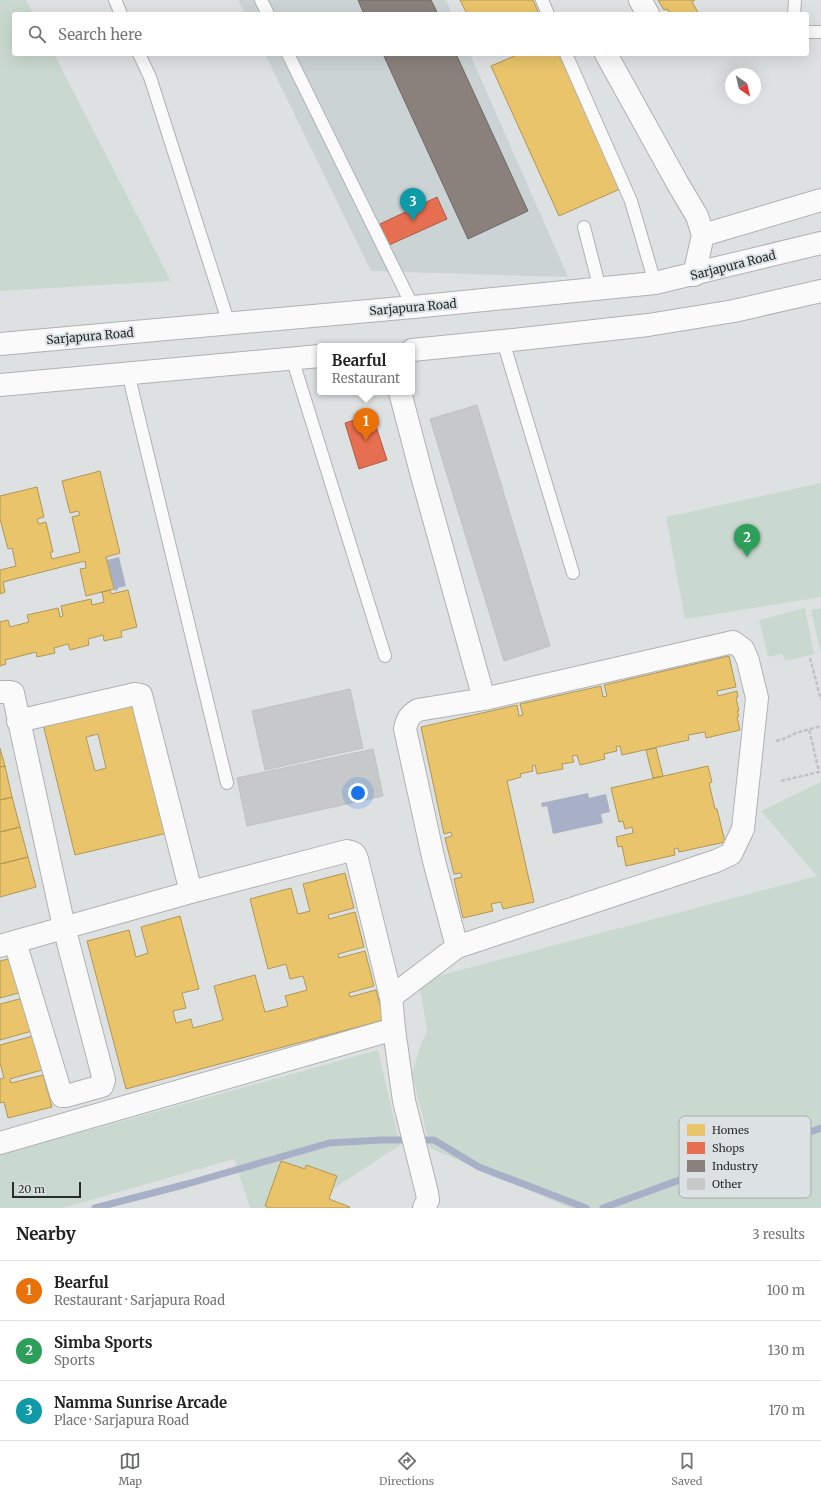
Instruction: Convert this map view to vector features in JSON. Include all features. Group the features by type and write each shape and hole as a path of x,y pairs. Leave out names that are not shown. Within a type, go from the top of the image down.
{"street":[{"path":"640,0 647,12"},
{"path":"607,56 697,216 702,235 694,275"},
{"path":"702,235 821,200"},
{"name":"Sarjapura Road","path":"0,344 413,307 655,283 694,275 821,243"},
{"path":"415,350 648,325 734,311 821,290"},
{"path":"0,386 317,356"},
{"path":"401,395 484,699"},
{"path":"391,997 457,948 716,861 731,854 743,829 756,698 748,661 743,649 733,642 484,699 418,710 410,715 406,722 405,729 434,861 457,948"},
{"path":"0,692 13,693 64,927 104,1080 102,1086 62,1096 8,944 64,927 191,892 347,851 352,852 355,854 357,859 391,997 404,1101 427,1193 428,1200 424,1208"},
{"path":"18,721 135,694 141,695 191,892"},
{"path":"0,1142 394,1029"}],"lane":[{"path":"115,0 120,12"},
{"path":"261,0 267,12"},
{"path":"542,0 547,12"},
{"path":"794,12 795,0"},
{"path":"809,32 821,32"},
{"path":"141,56 150,77 229,324"},
{"path":"289,56 413,307"},
{"path":"567,56 631,201 655,283"},
{"path":"584,227 600,289"},
{"path":"503,341 573,573"},
{"path":"292,358 385,656"},
{"path":"128,373 227,783"}],"path":[{"path":"810,658 821,700"},
{"path":"753,738 777,741 821,726"},
{"path":"781,781 819,772 809,729"}],"shaded area":[{"path":"0,0 26,0 32,12 12,12 12,56 55,56 171,281 0,291"},
{"path":"238,0 446,0 451,12 244,12"},
{"path":"266,56 471,56 568,277 371,271"},
{"path":"821,483 821,597 685,619 666,517"},
{"path":"805,608 814,654 785,661 782,654 768,657 759,620"},
{"path":"821,608 821,653 811,610"},
{"path":"821,782 821,1208 570,1208 430,1148 412,1073 421,1044 427,1031 419,981 817,876 761,811"},
{"path":"378,1050 400,1145 304,1208 250,1208 234,1159 63,1208 0,1208 0,1155"}],"water":[{"path":"119,557 126,586 118,588 118,590 115,591 107,560"},
{"path":"588,793 589,798 606,794 610,812 601,814 603,823 553,834 547,806 542,807 541,803"}],"building: Homes":[{"path":"460,0 533,0 538,12 466,12"},
{"path":"658,0 695,0 692,2 698,12 669,12 667,9 664,10"},
{"path":"514,56 560,56 620,189 559,216 491,66"},
{"path":"100,471 120,553 106,557 114,589 86,596 80,569 86,568 85,561 3,582 5,592 0,594 0,570 16,566 12,548 8,549 0,519 0,496 37,487 44,517 37,519 39,524 46,522 53,552 50,552 52,559 80,552 72,517 80,515 78,511 70,513 62,481"},
{"path":"110,590 111,594 128,590 137,627 121,631 122,637 104,641 103,635 88,639 89,645 70,650 68,644 54,648 55,653 37,657 36,652 5,660 6,664 0,666 0,622 8,620 10,627 29,622 27,615 58,608 60,617 63,616 61,606 91,599 92,605 104,602 102,592"},
{"path":"729,656 736,687 717,691 718,696 737,691 738,697 736,698 739,711 737,711 739,716 737,717 740,730 706,738 705,732 688,735 689,740 622,755 620,746 616,747 617,751 604,754 605,759 580,765 577,755 572,756 574,762 562,764 563,769 537,774 535,765 532,766 533,771 520,774 521,777 507,781 534,902 503,909 501,902 491,904 493,911 463,918 454,879 462,877 461,873 454,874 445,838 452,836 451,832 444,834 421,727 517,705 519,716 523,715 520,704 601,686 603,697 607,696 604,685"},
{"path":"135,698 167,833 75,855 42,720","holes":["98,734 106,768 95,771 86,737"]},
{"path":"0,748 5,766 0,767"},
{"path":"656,748 663,776 653,778 646,750"},
{"path":"5,766 12,797 0,800 0,767"},
{"path":"708,766 712,782 709,783 725,842 679,852 678,848 674,849 675,855 626,866 622,846 618,847 616,837 633,833 632,827 625,829 623,821 619,822 611,788"},
{"path":"12,797 20,827 0,832 0,800"},
{"path":"20,827 28,857 0,864 0,832"},
{"path":"28,857 36,887 0,897 0,864"},
{"path":"345,873 354,908 328,915 329,919 355,912 364,947 338,954 339,958 365,951 374,986 349,993 350,997 376,990 384,1020 126,1089 87,941 129,930 136,957 148,953 141,927 180,916 199,989 182,993 186,1008 173,1011 176,1023 191,1019 193,1028 223,1020 214,986 255,975 265,1012 288,1006 285,996 307,990 303,976 290,979 286,964 268,969 250,899 291,888 298,914 310,911 303,884"},
{"path":"12,958 22,992 0,998 0,961"},
{"path":"23,998 32,1031 0,1040 0,1004"},
{"path":"33,1036 42,1070 10,1079 11,1083 43,1075 52,1107 8,1118 4,1102 0,1103 0,1079 4,1078 0,1063 0,1045"},
{"path":"281,1161 305,1169 306,1165 337,1176 329,1199 350,1207 269,1208 265,1206"}],"building: Shops":[{"path":"437,197 447,219 389,245 380,224"},
{"path":"372,414 387,460 359,469 345,423"}],"building: Industry":[{"path":"358,0 431,0 437,12 363,12"},
{"path":"384,56 457,56 528,211 468,239"}],"building: Other":[{"path":"477,405 550,646 504,661 430,419"},
{"path":"350,689 363,748 265,770 252,711"},
{"path":"373,749 383,796 247,826 237,778"}],"waterway":[{"path":"811,1132 821,1128"},
{"path":"95,1208 187,1184 329,1143 381,1140 434,1140 479,1167 586,1208"},
{"path":"603,1208 679,1180"}],"place":[{"name":"Namma Sunrise Arcade","path":"413,221"},
{"name":"Bearful","path":"366,441"},
{"name":"Simba Sports","path":"747,557"}]}
